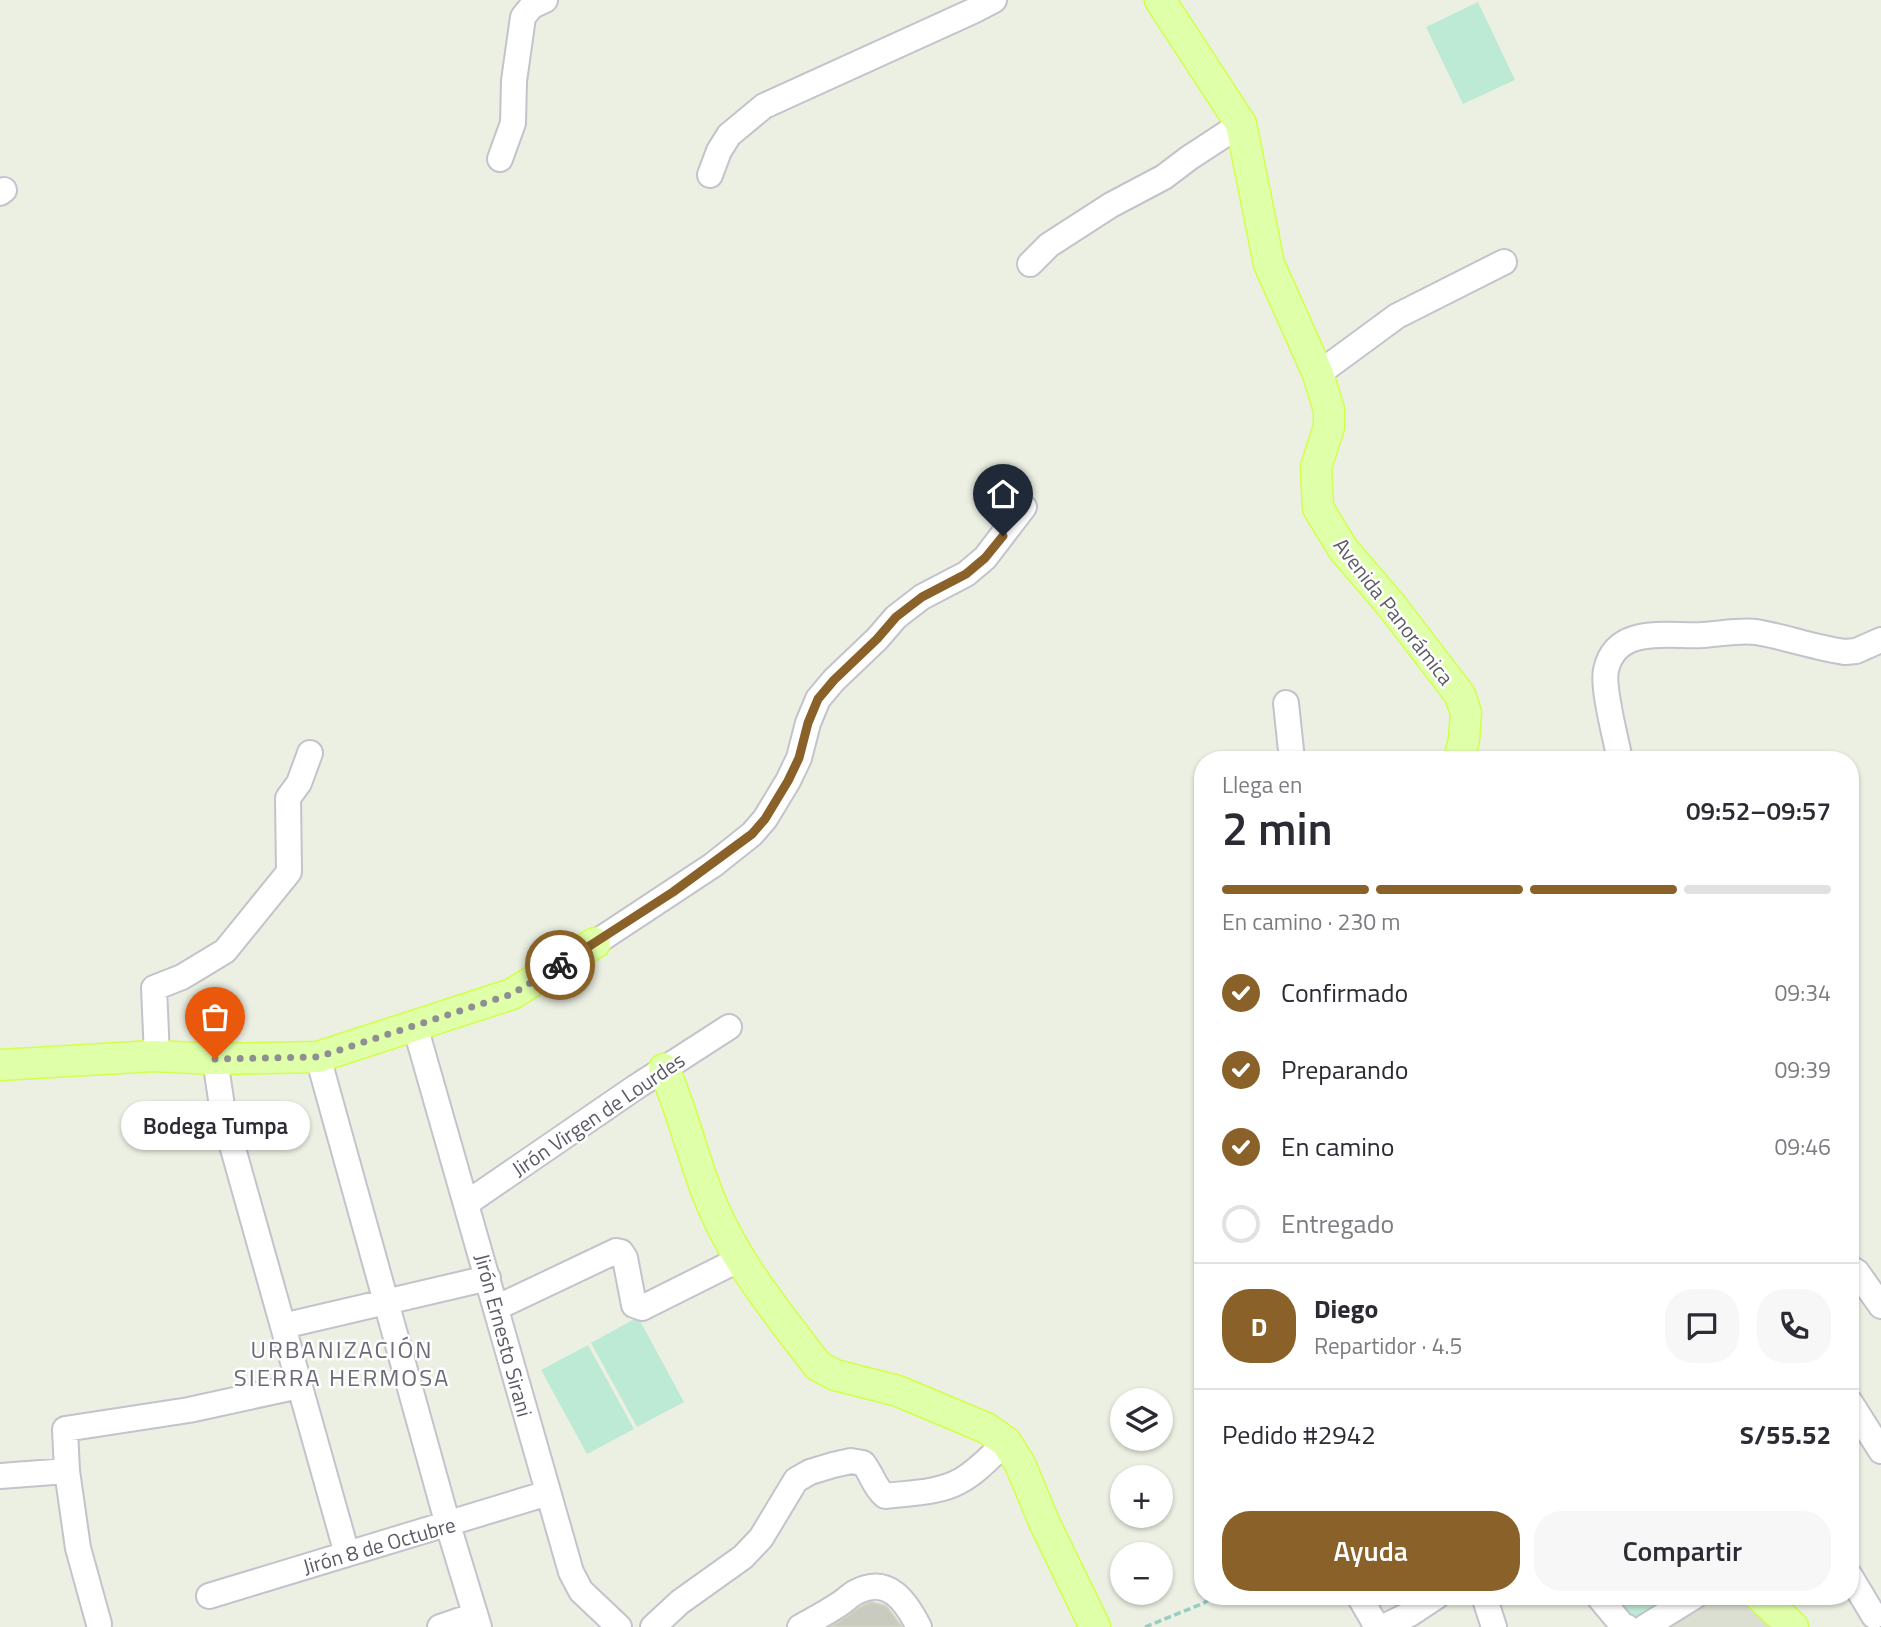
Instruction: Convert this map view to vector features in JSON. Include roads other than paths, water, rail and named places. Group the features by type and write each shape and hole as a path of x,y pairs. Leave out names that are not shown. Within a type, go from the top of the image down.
{"main road":[{"name":"Avenida Panorámica","path":"1160,0 1241,124 1269,264 1318,374 1329,410 1329,427 1316,467 1318,508 1343,549 1391,605 1460,695 1466,713 1461,751"},
{"path":"0,1065 158,1056 215,1059 318,1057 517,992 594,943"},
{"path":"664,1069 678,1099 708,1196 743,1266 818,1366 835,1375 898,1391 986,1428 1006,1442 1020,1464 1045,1524 1095,1627"},
{"path":"1770,1605 1793,1627"}],"street":[{"path":"500,159 513,122 514,81 523,17 532,6 545,0"},
{"path":"710,175 719,151 729,135 764,106 993,0"},
{"path":"1030,264 1049,245 1111,205 1164,177 1241,124"},
{"path":"1318,374 1397,316 1504,262"},
{"path":"594,943 703,871 752,834 765,819 788,781 799,758 808,723 818,699 896,617 922,597 966,574 985,558 1024,507"},
{"path":"1618,751 1605,683 1606,670 1612,655 1624,643 1642,635 1755,632 1845,652 1856,651 1881,640"},
{"path":"1286,703 1291,751"},
{"path":"158,1056 154,988 181,977 225,951 289,872 288,798 299,783 310,753"},
{"name":"Jirón Ernesto Sirani","path":"415,1026 571,1572 581,1591 620,1627"},
{"name":"Jirón Virgen de Lourdes","path":"467,1203 729,1027"},
{"path":"318,1057 477,1621 440,1627"},
{"path":"215,1059 223,1112 347,1554"},
{"path":"496,1308 616,1251 621,1252 625,1258 634,1305 642,1308 732,1263 743,1266"},
{"path":"1859,1275 1881,1306"},
{"path":"283,1326 488,1278"},
{"path":"99,1624 78,1548 67,1471 66,1428 189,1410 299,1386"},
{"path":"1859,1409 1873,1420 1881,1451"},
{"path":"670,1622 761,1538 796,1480 810,1472 851,1461 863,1464 872,1474 877,1489 885,1496 946,1488 962,1480 1006,1442"},
{"path":"0,1476 67,1471"},
{"name":"Jirón 8 de Octubre","path":"209,1596 548,1493"},
{"path":"800,1627 855,1592 873,1586 891,1590 899,1597 919,1627"},
{"path":"1859,1594 1871,1618"},
{"path":"1364,1605 1377,1627"},
{"path":"1383,1627 1413,1620 1428,1605"},
{"path":"1487,1605 1494,1627"},
{"path":"1606,1605 1623,1626 1627,1627"},
{"path":"1645,1627 1680,1605"}],"place":[{"name":"Bodega Tumpa","path":"215,1059"}],"district":[{"name":"URBANIZACIÓN SIERRA HERMOSA","path":"342,1363"}]}
